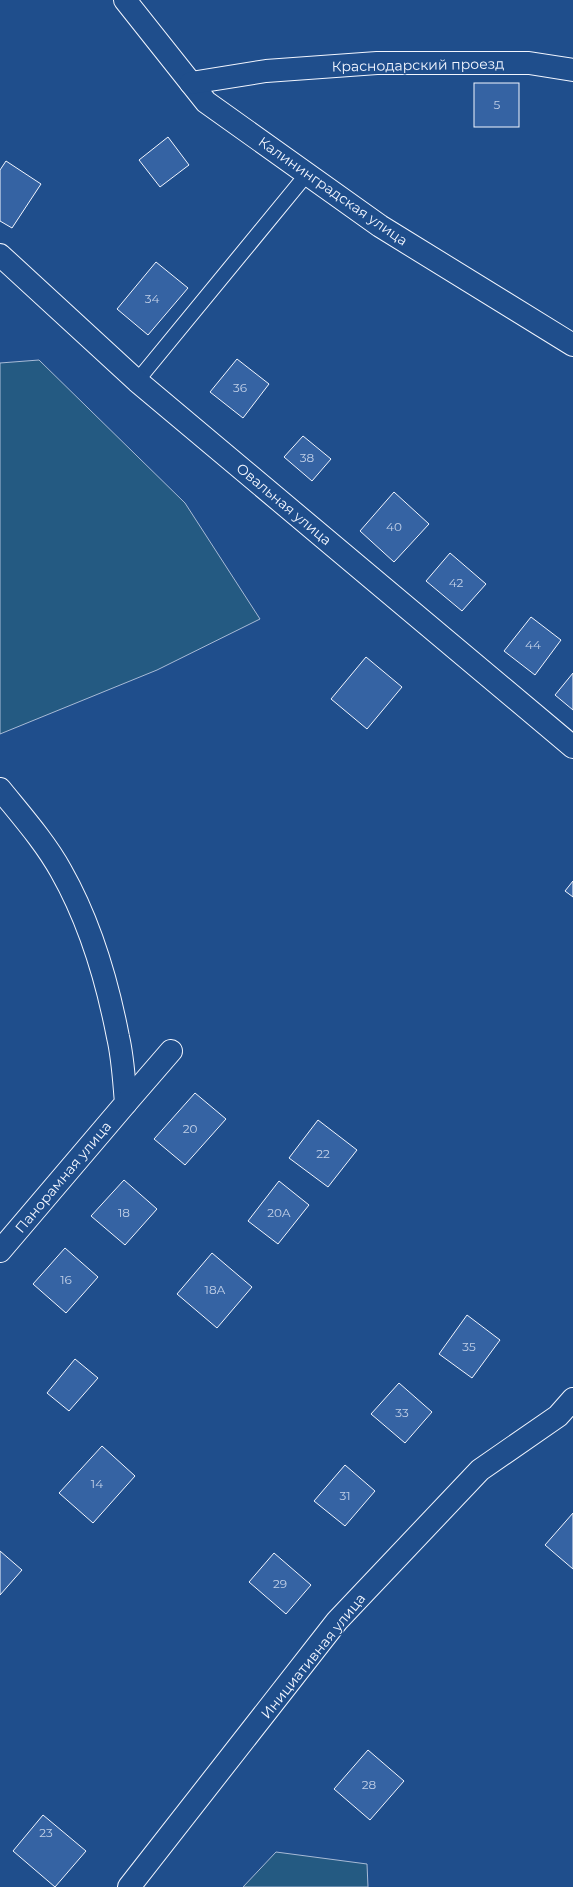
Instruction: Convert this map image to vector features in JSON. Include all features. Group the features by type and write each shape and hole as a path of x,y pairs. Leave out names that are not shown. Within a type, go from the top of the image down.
{"street":[{"name":"Калининградская улица","path":"125,0 206,102 380,226 573,345"},
{"name":"Краснодарский проезд","path":"191,83 266,71 377,63 529,63 573,70"},
{"name":"Овальная улица","path":"0,255 137,381 573,747"},
{"path":"0,789 61,870 80,907 98,955 118,1038 126,1103"},
{"name":"Панорамная улица","path":"0,1251 171,1051"},
{"name":"Инициативная улица","path":"129,1887 337,1621 480,1470 558,1416 573,1399"}],"lane":[{"path":"137,381 307,174"}],"shaded area":[{"path":"39,360 185,503 260,619 157,670 0,734 0,363"},
{"path":"276,1852 367,1864 368,1887 243,1887"}],"building":[{"path":"474,83 519,83 519,127 474,127"},
{"path":"168,137 189,165 160,187 139,160"},
{"path":"6,161 41,184 12,228 0,221 0,170"},
{"path":"156,262 188,288 148,335 117,309"},
{"path":"237,359 269,384 243,418 210,392"},
{"path":"303,436 331,459 312,481 284,457"},
{"path":"394,492 429,524 394,562 360,531"},
{"path":"450,553 486,584 462,611 426,581"},
{"path":"531,617 561,640 535,675 504,651"},
{"path":"366,657 402,687 367,729 331,699"},
{"path":"573,673 573,710 555,695"},
{"path":"573,881 573,897 565,891"},
{"path":"195,1093 226,1119 185,1165 154,1139"},
{"path":"318,1120 357,1150 328,1187 289,1158"},
{"path":"124,1180 157,1209 125,1245 91,1216"},
{"path":"279,1181 309,1205 278,1244 248,1221"},
{"path":"65,1248 98,1277 66,1313 33,1284"},
{"path":"212,1253 252,1287 217,1328 177,1294"},
{"path":"467,1315 500,1340 472,1378 439,1354"},
{"path":"75,1359 98,1378 69,1411 47,1393"},
{"path":"399,1383 432,1412 405,1443 371,1414"},
{"path":"102,1446 135,1476 93,1523 59,1493"},
{"path":"345,1465 375,1491 345,1526 314,1501"},
{"path":"573,1513 573,1569 545,1545"},
{"path":"0,1551 22,1570 0,1595"},
{"path":"274,1553 311,1585 286,1614 249,1582"},
{"path":"368,1750 404,1781 370,1820 334,1789"},
{"path":"43,1815 86,1851 55,1887 13,1851"}]}
